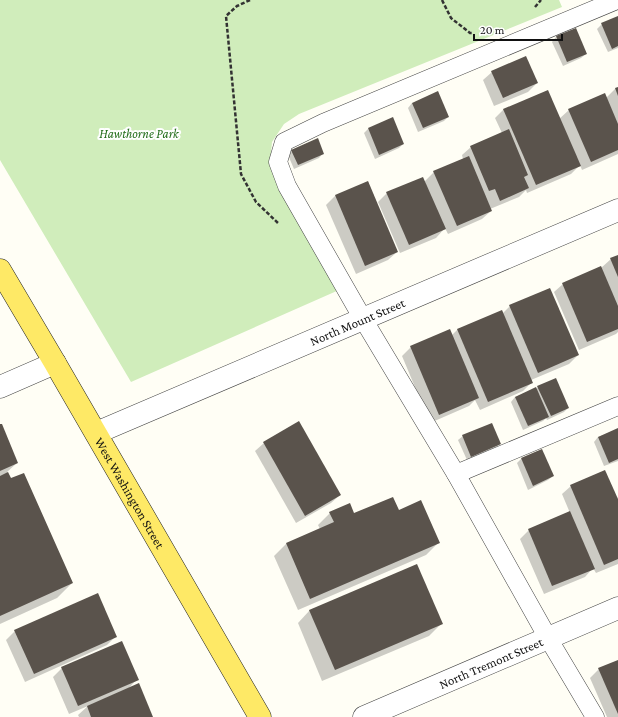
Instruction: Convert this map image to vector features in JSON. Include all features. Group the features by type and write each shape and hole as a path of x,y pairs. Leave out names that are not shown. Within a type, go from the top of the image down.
{"main road":[{"name":"West Washington Street","path":"0,270 260,717"}],"street":[{"name":"North Mount Street","path":"96,434 618,210"},
{"path":"0,387 55,363"},
{"name":"North Tremont Street","path":"364,717 618,608"}],"lane":[{"path":"595,717 548,638 456,474 363,319 287,186 278,162 284,142 323,123 617,0"},
{"path":"456,474 618,406"}],"path":[{"path":"250,0 237,6 226,16 241,174 256,202 278,223 285,227"},
{"path":"442,0 451,18 470,33 475,32"},
{"path":"531,10 541,0"}],"green space":[{"name":"Hawthorne Park","path":"0,0 559,0 562,7 299,114 284,124 272,142 270,163 339,290 131,382 0,160"}],"building":[{"path":"618,16 618,46 612,49 601,23"},
{"path":"576,28 587,54 567,62 556,36"},
{"path":"526,56 538,83 503,98 491,71"},
{"path":"618,87 618,96 615,88"},
{"path":"548,90 581,166 536,185 503,109"},
{"path":"438,91 449,117 423,128 412,103"},
{"path":"605,93 618,124 618,150 591,162 568,109"},
{"path":"393,117 404,144 379,155 368,128"},
{"path":"509,129 528,175 524,177 529,188 500,201 495,189 489,191 470,146"},
{"path":"318,138 324,154 298,165 291,150"},
{"path":"469,156 492,211 457,226 433,171"},
{"path":"423,177 446,229 409,245 386,192"},
{"path":"368,181 398,252 365,266 335,195"},
{"path":"618,255 618,277 610,258"},
{"path":"601,266 618,306 618,329 587,342 562,283"},
{"path":"550,288 579,355 538,373 509,305"},
{"path":"502,310 533,383 488,402 457,329"},
{"path":"450,329 479,398 439,415 410,346"},
{"path":"556,378 569,408 551,416 537,386"},
{"path":"536,387 549,417 528,426 515,397"},
{"path":"299,421 341,495 305,516 263,442"},
{"path":"492,423 501,444 471,457 462,435"},
{"path":"0,424 2,424 18,463 0,471"},
{"path":"618,428 618,459 609,463 598,437"},
{"path":"542,449 554,476 533,486 521,458"},
{"path":"605,470 618,499 618,559 604,565 570,485"},
{"path":"8,472 11,478 24,473 73,583 0,616 0,476"},
{"path":"393,497 399,510 421,500 440,543 310,599 286,543 334,522 329,512 350,503 354,513"},
{"path":"570,511 595,569 552,586 528,529"},
{"path":"417,564 443,624 335,670 309,610"},
{"path":"98,593 117,637 34,674 14,630"},
{"path":"122,641 139,680 78,706 61,667"},
{"path":"618,660 618,714 598,668"},
{"path":"139,683 153,717 91,717 87,706"}]}
